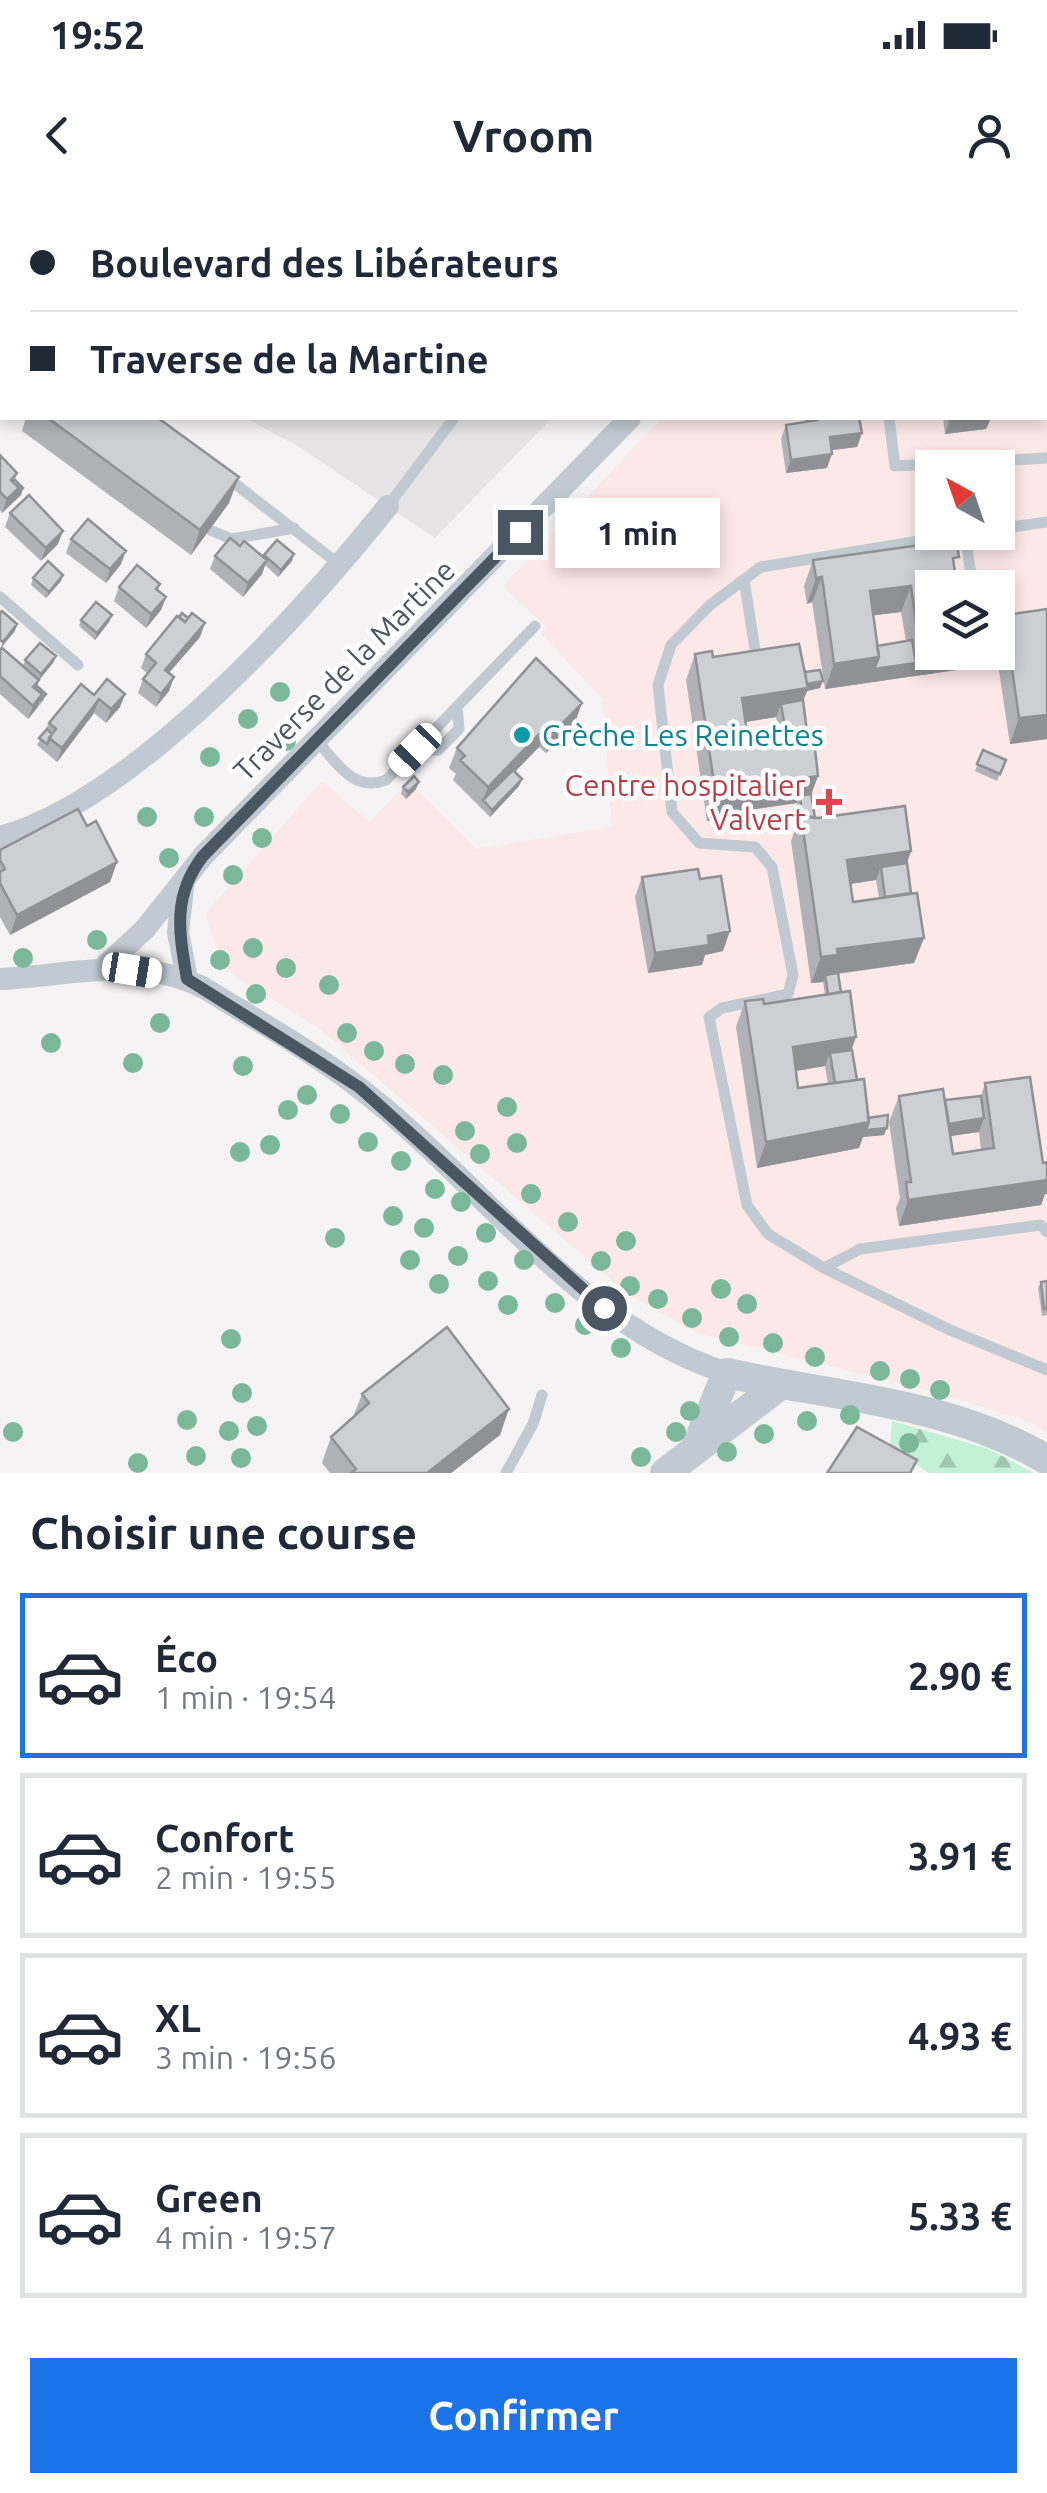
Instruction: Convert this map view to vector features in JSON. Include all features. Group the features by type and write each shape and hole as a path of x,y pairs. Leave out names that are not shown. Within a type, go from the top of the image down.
{"street":[{"name":"Traverse de la Martine","path":"105,966 145,929 184,880 628,420"},
{"path":"0,836 64,808 137,762 202,706 340,565 388,506"},
{"path":"184,880 178,932 187,979"},
{"path":"0,979 105,966 187,979 359,1087 604,1308 653,1343 727,1373 780,1385 864,1396 945,1417 1020,1444 1047,1460"},
{"path":"696,1450 727,1373"},
{"path":"665,1473 780,1385"}],"lane":[{"path":"388,506 452,420"},
{"path":"889,420 895,466 1047,458"},
{"path":"220,473 340,565"},
{"path":"1015,527 1047,522"},
{"path":"212,531 232,539 294,528"},
{"path":"915,542 761,567 710,605 672,645 658,685 672,812 700,843 755,847 772,867 793,975 788,994 722,1008 709,1017 747,1205 768,1234 824,1268 950,1330 1047,1370"},
{"path":"744,579 756,656"},
{"path":"0,597 78,665"},
{"path":"317,741 357,783 371,786 386,780 415,750 438,750 460,729 457,706 534,626"},
{"path":"824,1268 860,1249 1041,1225 1047,1232"},
{"path":"506,1473 533,1424 542,1395"}],"shaded area":[{"path":"249,420 550,420 435,538 301,448"},
{"name":"Centre hospitalier Valvert","path":"660,420 1047,420 1047,1433 1030,1422 936,1392 697,1333 629,1295 321,1030 224,969 205,914 322,781 369,822 409,782 476,849 612,827 603,699 540,633 546,627 503,586"}],"green space":[{"path":"892,1421 989,1449 1034,1473 929,1473 890,1447"}],"building":[{"path":"51,420 161,420 239,477 200,530"},
{"path":"859,420 862,433 830,437 832,454 791,460 786,425"},
{"path":"0,455 17,473 11,480 19,488 7,499 0,492"},
{"path":"29,495 63,531 46,548 10,513"},
{"path":"88,519 126,551 110,569 71,539"},
{"path":"230,538 240,546 244,541 267,560 248,583 215,556"},
{"path":"277,540 294,554 281,570 264,555"},
{"path":"915,546 915,550 958,550 959,557 953,558 955,570 915,570 915,615 911,586 870,591 879,657 834,664 822,577 816,578 813,560"},
{"path":"48,561 63,575 49,592 33,578"},
{"path":"137,565 160,584 156,589 166,597 151,614 119,587"},
{"path":"96,602 112,615 97,633 81,620"},
{"path":"1047,609 1047,715 1019,718 1012,670 1015,614"},
{"path":"2,611 17,624 3,642 0,640"},
{"path":"192,613 205,623 165,670 174,677 161,694 143,679 156,663 146,654 177,616 185,622"},
{"path":"912,640 915,663 874,669 879,657 877,646"},
{"path":"40,643 56,656 41,674 25,660"},
{"path":"799,644 808,688 742,698 748,739 813,731 818,776 733,788 735,794 716,796 695,654 712,651 713,657"},
{"path":"2,648 39,680 33,687 42,694 33,706 0,676"},
{"name":"Crèche Les Reinettes","path":"536,658 582,703 553,733 546,727 488,787 460,760 465,756 457,748"},
{"path":"820,670 823,681 807,684 805,672"},
{"path":"107,679 125,694 111,709 99,699 62,748 49,738 56,729 49,723 81,684 94,695"},
{"path":"803,700 807,732 786,734 781,704"},
{"path":"47,729 52,734 47,744 39,738"},
{"path":"983,750 1006,760 1000,774 977,764"},
{"path":"513,770 522,779 492,810 483,800"},
{"path":"414,776 419,782 408,792 403,787"},
{"path":"811,794 815,818 802,816 800,796"},
{"path":"905,806 911,851 847,860 853,902 917,893 924,938 837,949 838,955 821,957 801,815 818,818"},
{"path":"78,809 87,826 96,821 117,862 17,915 0,883 0,872 5,869 0,850"},
{"path":"907,863 911,893 885,897 881,867"},
{"path":"698,869 700,879 721,876 730,931 708,936 709,945 655,953 642,877"},
{"path":"838,973 841,992 828,994 825,975"},
{"path":"850,991 856,1037 793,1047 798,1088 864,1079 869,1122 766,1142 745,1001 763,999 764,1004"},
{"path":"852,1050 857,1080 835,1083 830,1053"},
{"path":"1030,1077 1047,1180 908,1200 906,1182 911,1182 899,1096 943,1089 953,1154 994,1148 985,1083"},
{"path":"981,1096 984,1118 949,1124 945,1100"},
{"path":"888,1115 887,1128 866,1130 868,1118"},
{"path":"1047,1281 1047,1308 1044,1309 1041,1282"},
{"path":"447,1327 509,1409 427,1473 351,1473 356,1469 331,1437 369,1403 362,1394"},
{"path":"857,1427 917,1460 910,1473 827,1473"}],"place":[{"name":"Crèche Les Reinettes","path":"522,735"},
{"name":"Centre hospitalier Valvert","path":"829,802"}],"route":[{"path":"520,532 203,856 184,880 178,932 187,979 300,1046 359,1087 604,1308"}]}
